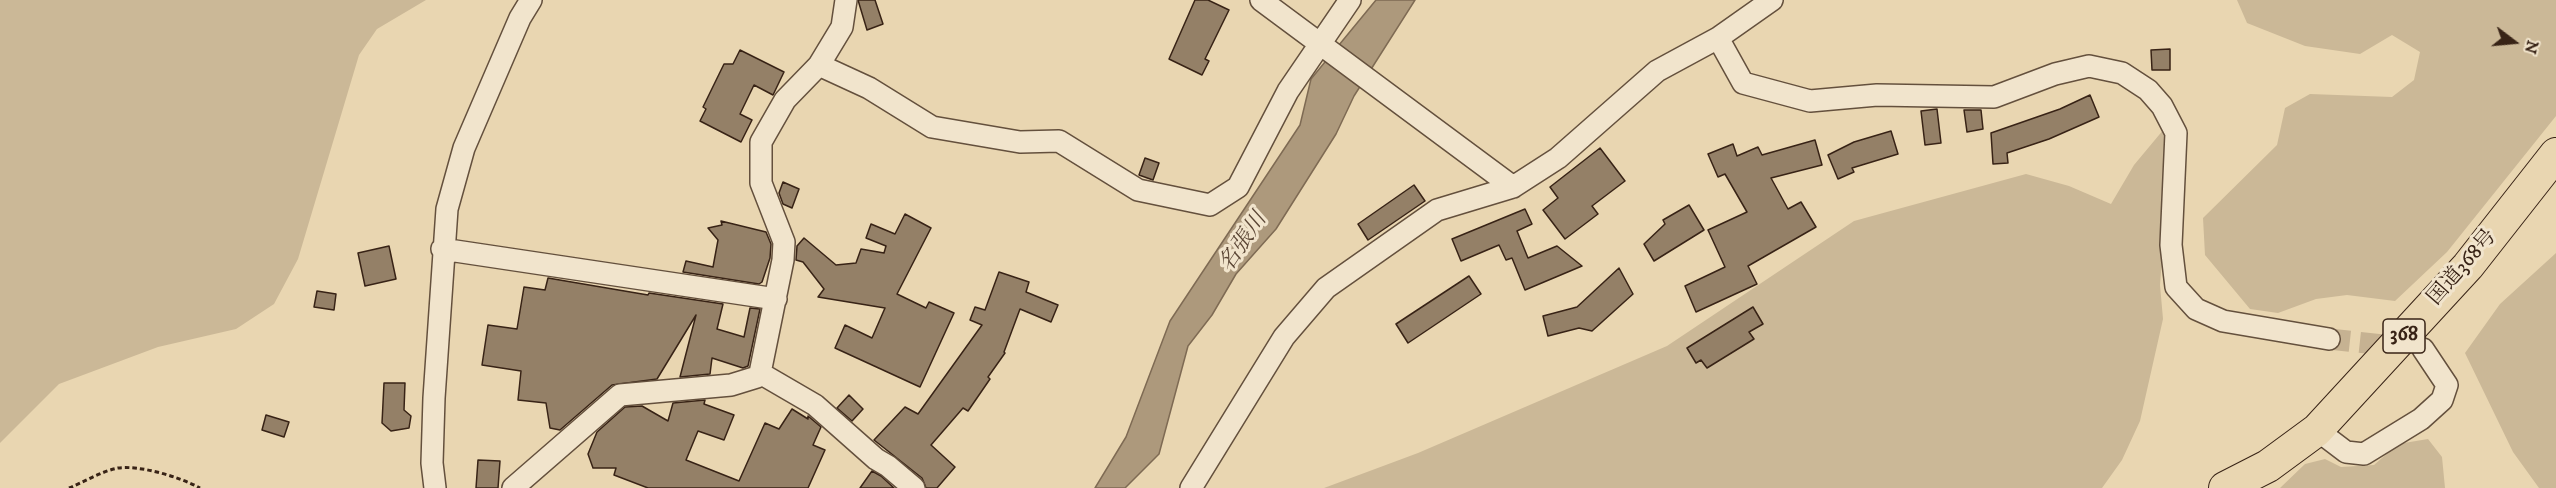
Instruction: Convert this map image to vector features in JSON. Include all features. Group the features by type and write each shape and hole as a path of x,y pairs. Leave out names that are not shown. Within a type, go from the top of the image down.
{"highway":[{"name":"国道368号","path":"2225,488 2268,466 2317,430 2468,266 2556,154"}],"street":[{"path":"435,488 432,462 442,249 447,209 464,148 520,18 531,0"},
{"path":"513,488 620,395 731,385 757,377 760,373 776,299 784,242 761,183 761,142 785,100 819,65 842,27 846,0"},
{"path":"1261,0 1513,187"},
{"path":"819,65 869,88 932,127 1020,142 1059,141 1138,190 1210,205 1238,187 1288,91 1350,0"},
{"path":"1191,488 1284,337 1326,288 1437,210 1513,187 1558,158 1657,71 1718,38 1772,0"},
{"path":"1718,38 1743,83 1810,101 1877,95 1994,97 2055,74 2089,66 2122,74 2148,90 2162,106 2176,134 2171,245 2176,287 2196,309 2223,321 2329,339"},
{"path":"442,249 503,256 776,299"},
{"path":"2317,430 2346,452 2364,454 2421,419 2442,400 2447,385 2423,349"},
{"path":"760,373 815,405 876,459 914,488"}],"path":[{"path":"69,488 117,468 139,468 200,488"}],"shaded area":[{"path":"0,0 426,0 377,29 359,55 298,259 274,304 236,329 158,347 59,384 0,443"},
{"path":"2237,0 2556,0 2556,116 2447,252 2395,301 2347,295 2316,299 2278,313 2250,309 2205,255 2203,218 2277,145 2285,108 2310,94 2392,97 2414,80 2420,52 2392,35 2360,54 2305,46 2247,23"},
{"path":"2164,129 2168,181 2160,285 2163,319 2140,421 2122,460 2102,488 1324,488 1418,453 1667,346 1854,221 2026,174 2069,186 2111,204 2134,165"},
{"path":"2556,253 2556,488 2539,488 2513,452 2465,353 2500,304"},
{"path":"2428,439 2442,457 2445,488 2280,488 2305,464 2325,459 2341,467 2374,465 2398,444"}],"water":[{"name":"名張川","path":"1376,0 1415,0 1354,96 1336,134 1276,229 1236,274 1212,315 1188,346 1159,454 1125,488 1095,488 1126,437 1170,321 1300,125 1311,79"}],"building":[{"path":"858,0 875,0 883,24 867,30"},
{"path":"1195,0 1208,0 1229,10 1205,59 1209,61 1202,75 1169,59"},
{"path":"2170,49 2170,70 2152,70 2151,50"},
{"path":"740,50 784,72 773,95 754,85 740,114 752,120 741,142 700,121 706,109 703,107 724,64 733,64"},
{"path":"2090,95 2099,117 2049,139 2007,153 2008,163 1993,164 1991,133 2060,109"},
{"path":"1937,109 1941,143 1925,145 1921,111"},
{"path":"1964,110 1981,110 1983,129 1967,132"},
{"path":"1891,131 1898,154 1852,168 1854,172 1838,179 1828,155 1854,142"},
{"path":"1815,140 1822,165 1771,178 1788,209 1801,202 1816,227 1748,266 1757,284 1696,312 1685,286 1725,267 1708,230 1747,212 1725,174 1718,177 1708,154 1733,144 1737,156 1758,147 1762,155"},
{"path":"1600,148 1625,181 1592,206 1598,214 1565,239 1543,210 1558,198 1550,187"},
{"path":"1145,158 1159,163 1153,180 1139,175"},
{"path":"783,182 799,189 792,208 783,204 779,193"},
{"path":"1414,185 1425,201 1368,240 1358,224"},
{"path":"1689,205 1704,230 1654,261 1644,244 1665,224 1663,220"},
{"path":"1525,209 1532,224 1517,231 1528,258 1557,246 1582,266 1525,290 1512,258 1506,260 1499,245 1461,261 1452,239"},
{"path":"905,214 931,228 897,294 926,308 929,302 954,313 920,387 835,348 845,325 872,338 885,308 818,297 824,289 803,262 796,260 797,246 804,238 836,265 856,263 861,249 884,253 886,246 866,238 871,224 895,234"},
{"path":"721,221 766,232 771,244 770,258 762,282 759,284 683,272 686,261 713,267 718,240 708,228 722,225"},
{"path":"389,246 396,279 365,286 358,253"},
{"path":"1619,268 1633,294 1592,331 1579,328 1548,336 1543,316 1577,307"},
{"path":"999,272 1029,282 1026,292 1058,305 1051,322 1020,309 1005,353 988,377 990,379 968,411 963,408 931,445 955,467 937,488 926,488 922,478 874,440 905,407 918,414 982,325 970,320 975,307 985,310"},
{"path":"1469,276 1481,294 1408,343 1396,324"},
{"path":"548,278 648,295 649,293 723,304 717,329 744,337 750,308 760,309 748,366 743,368 712,358 710,374 680,377 696,315 657,379 612,385 560,430 550,428 546,403 518,400 521,371 482,365 488,325 517,329 524,287 545,290"},
{"path":"317,291 336,294 334,310 314,307"},
{"path":"1753,307 1763,324 1749,332 1754,339 1707,368 1701,360 1696,363 1687,348"},
{"path":"384,383 405,383 404,410 411,416 409,428 391,431 382,423"},
{"path":"849,395 863,409 852,421 837,408"},
{"path":"705,400 704,404 734,415 724,440 698,431 686,460 739,481 765,423 779,429 792,409 808,419 808,416 821,427 813,445 825,450 808,488 648,488 614,475 616,468 593,468 588,454 597,432 625,407 642,406 668,421 673,403"},
{"path":"266,415 289,422 284,437 262,430"},
{"path":"478,460 500,461 498,488 476,488"},
{"path":"872,471 881,476 894,488 860,488"}],"tunnel":[{"path":"2329,339 2403,347"}]}
